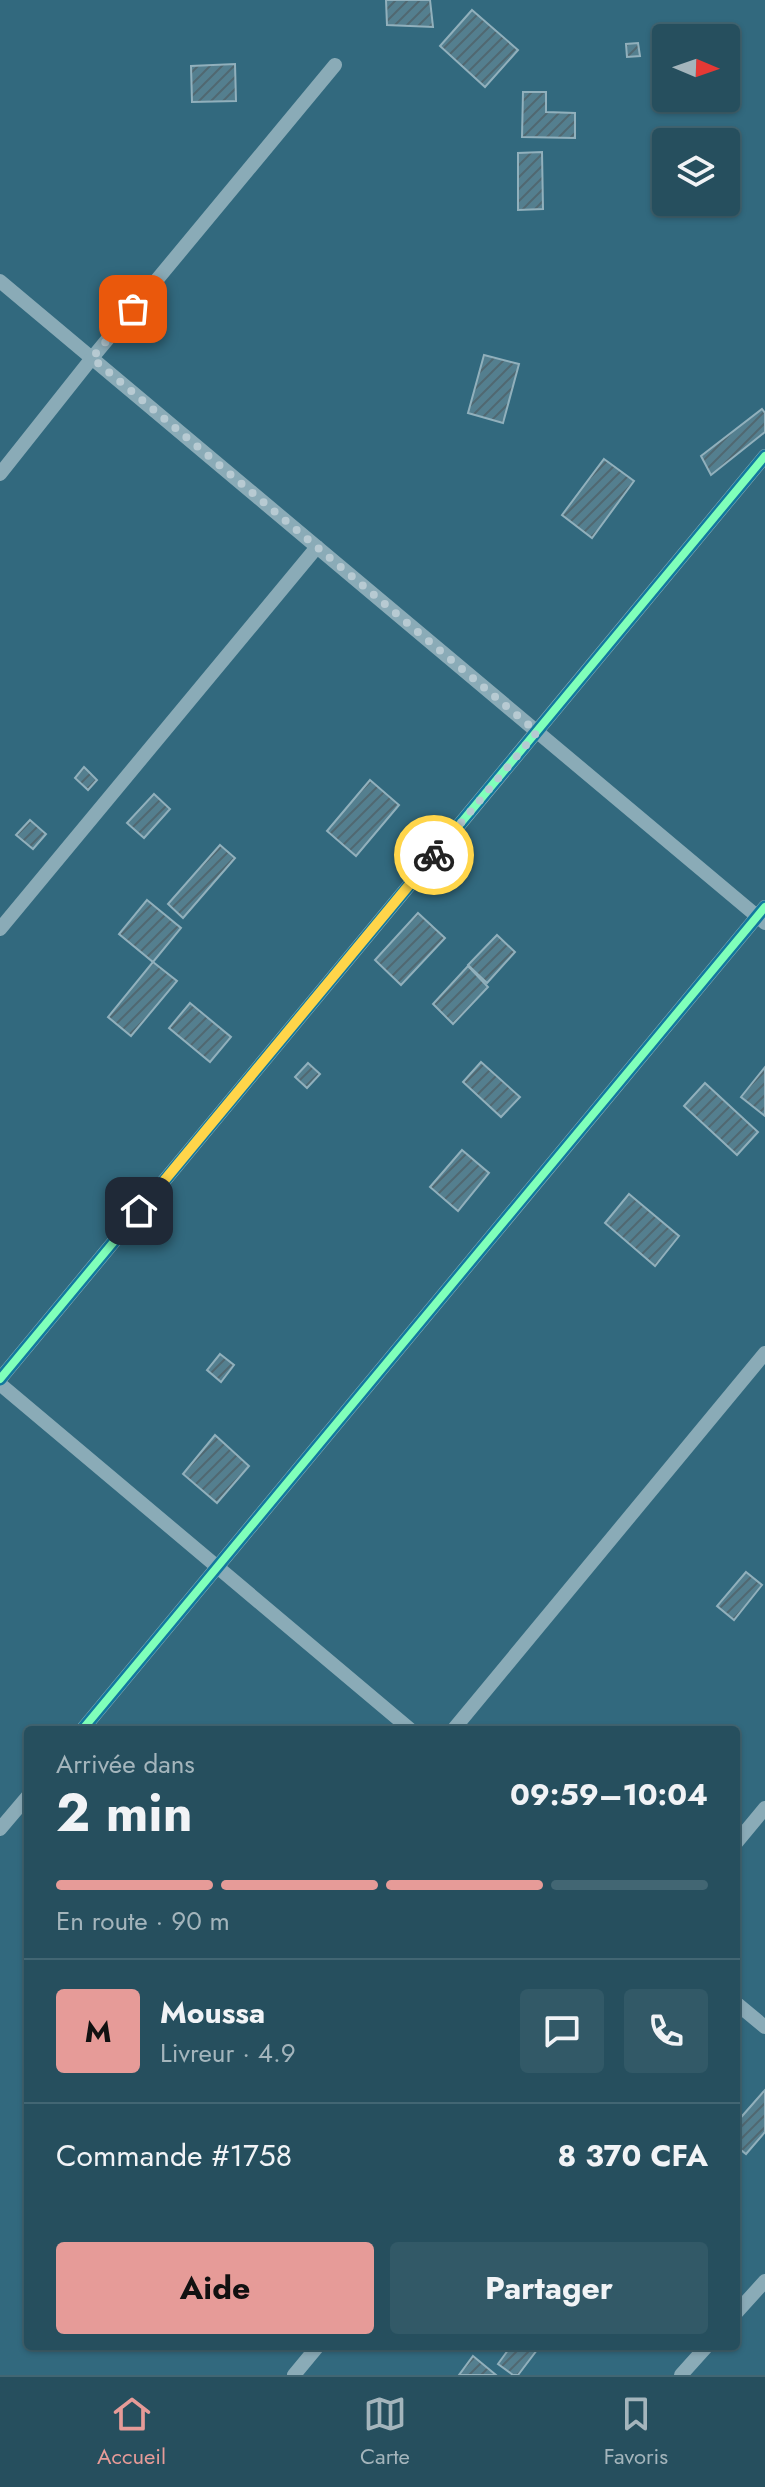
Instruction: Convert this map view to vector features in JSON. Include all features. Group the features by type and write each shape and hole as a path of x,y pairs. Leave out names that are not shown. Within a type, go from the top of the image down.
{"street":[{"path":"0,474 335,65"},
{"path":"0,281 537,732 762,915 85,1726"},
{"path":"406,1726 0,1382 765,456"},
{"path":"0,929 317,547"},
{"path":"456,1726 765,1353"},
{"path":"0,1829 24,1801"},
{"path":"740,1838 765,1808"},
{"path":"740,2006 765,2027"},
{"path":"740,2309 765,2281"},
{"path":"294,2375 315,2350"},
{"path":"681,2375 703,2350"}],"building":[{"path":"386,0 430,0 433,27 387,25"},
{"path":"472,10 518,50 485,87 440,46"},
{"path":"638,43 640,56 627,57 626,44"},
{"path":"235,64 236,101 192,102 191,66"},
{"path":"523,92 546,92 546,112 575,113 575,138 522,137"},
{"path":"542,152 543,209 518,210 518,153"},
{"path":"484,355 519,364 503,423 468,413"},
{"path":"762,409 765,413 765,432 711,475 701,456"},
{"path":"604,459 634,481 592,538 562,515"},
{"path":"84,767 97,780 88,790 75,778"},
{"path":"370,780 399,805 356,856 327,831"},
{"path":"154,794 170,809 144,838 127,823"},
{"path":"30,820 46,834 33,849 16,835"},
{"path":"220,845 235,858 183,918 168,904"},
{"path":"147,900 181,928 153,962 119,934"},
{"path":"418,913 445,938 401,985 375,960"},
{"path":"497,935 515,952 487,983 468,965"},
{"path":"153,962 177,981 131,1036 108,1017"},
{"path":"468,966 488,987 453,1024 433,1004"},
{"path":"190,1003 231,1037 210,1062 169,1028"},
{"path":"481,1062 520,1097 501,1117 463,1082"},
{"path":"308,1063 320,1074 307,1088 295,1077"},
{"path":"765,1067 765,1116 741,1097"},
{"path":"705,1083 758,1132 737,1155 684,1106"},
{"path":"462,1150 489,1173 458,1211 430,1187"},
{"path":"629,1194 679,1236 655,1266 605,1223"},
{"path":"220,1354 234,1365 221,1382 207,1370"},
{"path":"215,1435 249,1466 217,1503 183,1474"},
{"path":"746,1572 762,1585 734,1620 717,1606"},
{"path":"765,2090 765,2132 746,2154 740,2149 740,2118"},
{"path":"508,2350 537,2350 518,2375 513,2375 498,2364"},
{"path":"473,2356 496,2375 459,2375"}],"cycle path":[{"path":"0,1379 765,456"},
{"path":"85,1726 765,907"}],"way so far":[{"path":"133,309 92,358 537,732 434,855"}],"route":[{"path":"139,1211 434,855"}]}
